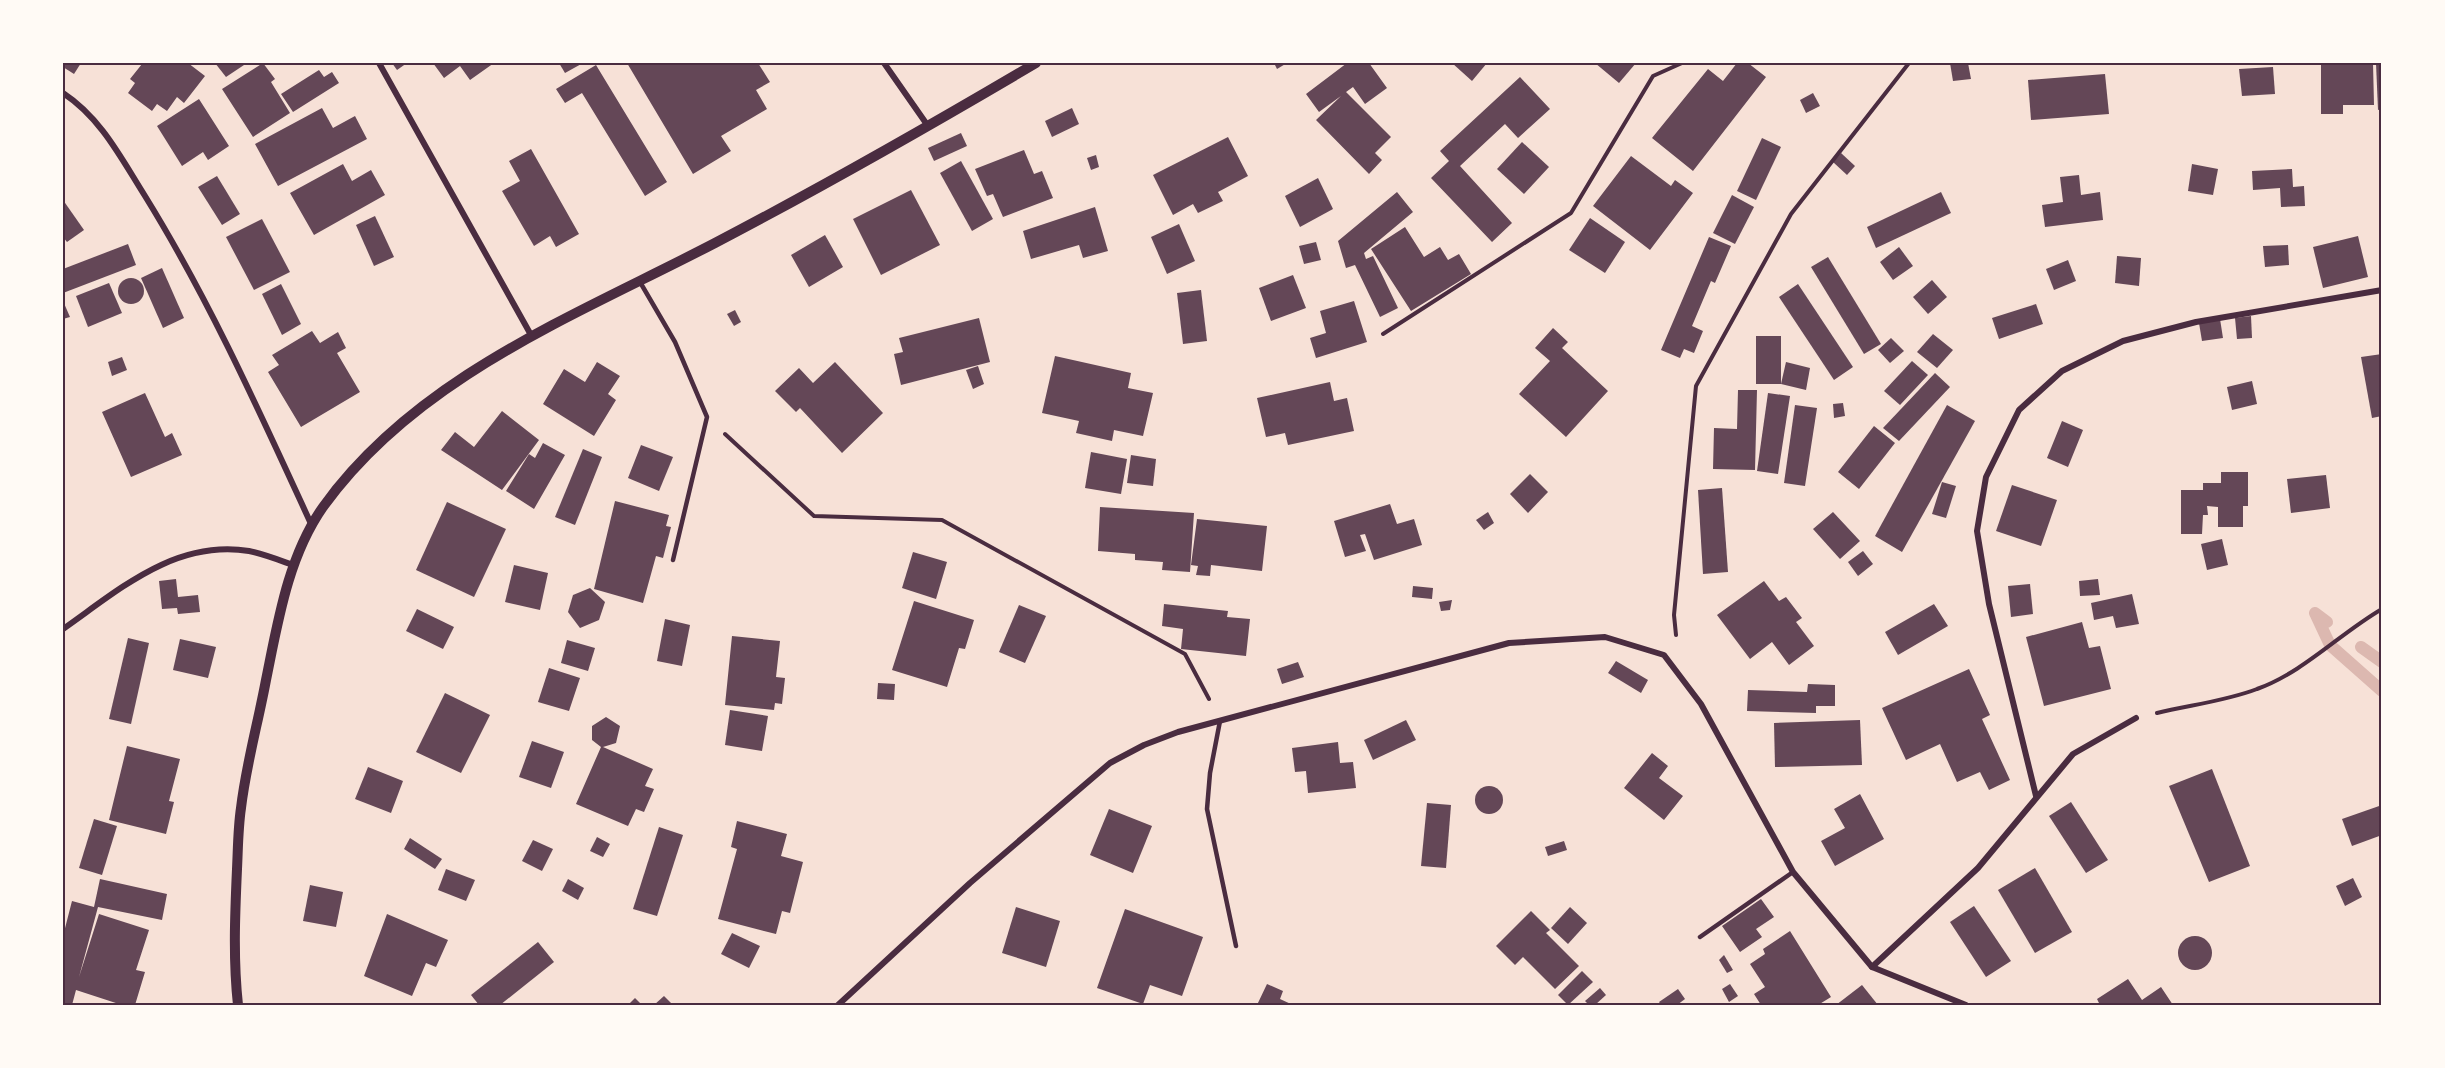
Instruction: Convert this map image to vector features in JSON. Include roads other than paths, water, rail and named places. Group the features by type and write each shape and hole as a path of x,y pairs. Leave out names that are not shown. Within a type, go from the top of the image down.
{"street":[{"path":"379,63 531,335"},
{"path":"884,63 929,127"},
{"path":"238,1005 234,934 240,809 275,635 293,565 312,526 342,482 371,450 468,374 531,335 640,282 929,127 1036,63"},
{"path":"63,93 80,104 107,134 171,239 222,332 312,526"},
{"path":"2036,796 1989,604 1977,531 1986,477 2019,410 2062,371 2123,341 2196,322 2382,290"},
{"path":"63,629 148,570 177,556 212,549 249,551 293,565"},
{"path":"838,1005 970,883 1110,763 1144,745 1220,721 1509,643 1605,637 1664,655 1701,704 1793,872 1872,967 1965,1005"},
{"path":"1872,967 1978,868 2073,754 2099,737 2136,718"}],"lane":[{"path":"640,282 675,342 707,417 673,560"},
{"path":"1220,721 1208,782 1207,809 1236,946"},
{"path":"1700,937 1793,872"}],"waterway":[{"path":"2327,622 2315,613 2330,645 2382,691"},
{"path":"2361,647 2382,662"}]}
